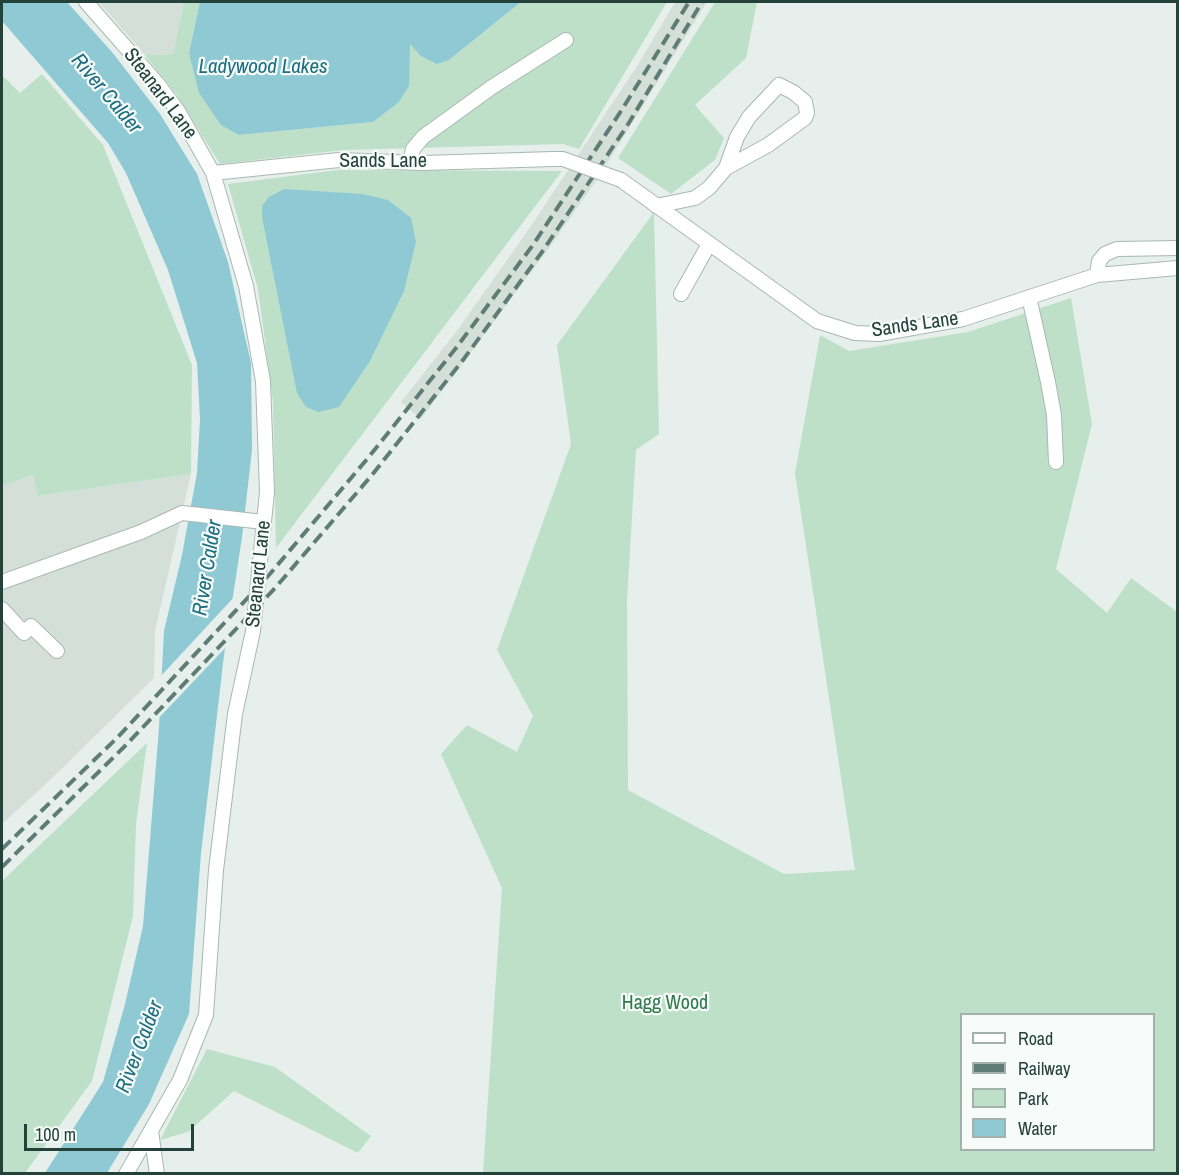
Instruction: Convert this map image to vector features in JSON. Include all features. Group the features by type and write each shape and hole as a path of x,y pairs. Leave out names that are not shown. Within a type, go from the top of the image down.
{"street":[{"name":"Steanard Lane","path":"86,2 157,83 183,120 213,173 246,286 263,381 267,492 260,522 253,631 235,714 217,859 206,1015 180,1080 129,1173"},
{"path":"410,162 413,150 423,137 492,87 566,40"},
{"path":"656,206 695,198 709,188 726,168 737,137 749,117 779,85 793,92 805,102 807,113 804,118 768,145 726,168"},
{"name":"Sands Lane","path":"213,173 339,160 410,162 563,159 621,180 817,321 855,333 879,334 963,319 1097,275 1178,268"},
{"path":"681,294 709,244"},
{"path":"1097,275 1099,261 1105,254 1117,249 1178,249"},
{"path":"1029,297 1054,416 1056,462"},
{"path":"2,582 141,532 182,513 260,522"},
{"path":"5,619 24,633 31,626 57,651"},
{"path":"152,1131 157,1173"}],"shaded area":[{"path":"99,2 184,2 173,54 145,55"},
{"path":"675,2 707,2 598,178 549,248 421,419 401,402 459,328 531,226 639,63"},
{"path":"191,474 155,631 154,678 2,824 2,486 33,475 39,496"}],"green space":[{"path":"184,2 200,2 189,53 239,135 373,122 398,103 410,43 449,60 521,2 667,2 579,149 563,144 344,150 220,164 176,94 145,55 173,54"},
{"path":"715,2 757,2 746,58 695,105 724,138 715,160 671,194 618,158"},
{"path":"42,74 103,145 192,365 191,474 38,496 33,475 2,486 2,75 20,93"},
{"path":"337,170 562,171 276,548 273,402 258,289 228,184"},
{"name":"Hagg Wood","path":"654,212 659,434 636,450 627,600 628,790 784,874 855,870 795,473 820,335 849,351 968,332 1071,298 1092,424 1056,569 1107,613 1131,578 1177,612 1177,1173 483,1173 502,888 441,754 467,725 517,752 533,716 497,650 571,444 557,345"},
{"path":"147,743 136,824 133,916 92,1081 25,1173 2,1173 2,881"},
{"path":"207,1049 275,1067 371,1136 358,1153 234,1091 188,1132 160,1140"}],"water":[{"name":"River Calder","path":"2,2 67,2 112,52 160,114 197,174 228,262 251,363 252,450 242,537 224,655 201,853 189,1014 149,1104 107,1173 45,1173 103,1082 125,1004 143,926 159,728 164,631 182,555 197,473 200,419 197,363 168,270 126,173 108,143 2,21"},
{"name":"Ladywood Lakes","path":"200,2 521,2 449,60 437,64 421,56 410,44 409,86 398,103 373,122 239,135 221,125 199,93 189,53"},
{"path":"284,189 362,194 388,200 411,218 416,242 404,291 370,361 339,407 319,412 306,407 297,393 262,217 262,206 269,197"}],"pier":[{"path":"236,595 228,645 156,721 159,678"}],"railway":[{"path":"2,849 117,738 269,575 368,458 456,348 533,245 689,2"},
{"path":"2,867 124,747 276,587 372,475 463,360 542,252 627,126 702,2"}]}
